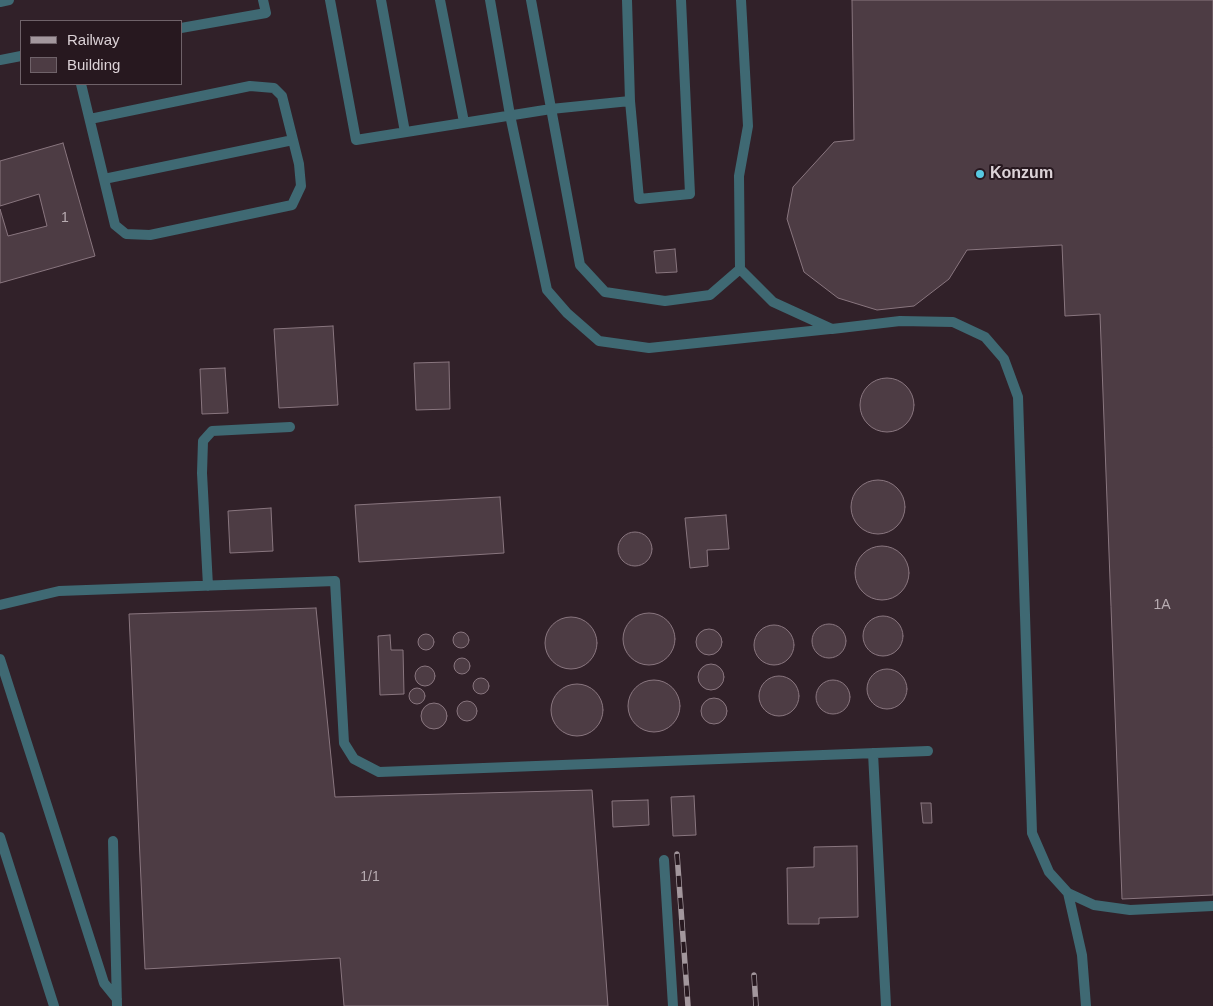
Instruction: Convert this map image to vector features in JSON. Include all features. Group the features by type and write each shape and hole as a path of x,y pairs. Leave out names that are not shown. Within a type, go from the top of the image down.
{"lane":[{"path":"0,2 8,0"},
{"path":"182,28 266,13 263,0"},
{"path":"330,0 356,140 551,109 630,101"},
{"path":"381,0 405,132"},
{"path":"440,0 464,122"},
{"path":"490,0 510,115 547,290 567,313 599,341 649,348 900,321 953,322 985,337 1004,359 1018,397 1032,833 1049,872 1068,893 1094,905 1130,910 1213,906"},
{"path":"531,0 580,265 605,292 665,301 710,295 740,269"},
{"path":"627,0 630,101 640,199 690,194 681,0"},
{"path":"741,0 748,126 739,176 740,269 773,302 832,329"},
{"path":"0,60 20,56"},
{"path":"82,85 90,119 104,179 115,225 126,234 150,234 292,205 301,186 299,164 282,96 274,88 250,86 90,119"},
{"path":"104,179 293,140"},
{"path":"208,586 202,473 203,441 212,431 290,427"},
{"path":"0,605 59,591 335,581 344,743 354,759 379,772 928,751"},
{"path":"0,660 104,983 117,1002"},
{"path":"873,753 886,1006"},
{"path":"0,837 54,1006"},
{"path":"113,841 117,1002"},
{"path":"664,860 673,1006"},
{"path":"1068,893 1082,955 1086,1006"}],"building":[{"path":"852,0 1213,0 1213,895 1122,899 1100,314 1065,316 1062,245 967,250 949,279 914,306 877,310 838,298 804,272 787,219 793,187 834,142 854,140"},
{"path":"63,143 95,256 0,283 0,209 8,236 47,226 39,194 0,206 0,161"},
{"path":"675,249 677,272 656,273 654,251"},
{"path":"333,326 338,405 279,408 274,329"},
{"path":"449,362 450,409 416,410 414,363"},
{"path":"225,368 228,413 202,414 200,369"},
{"path":"882,378 892,378 902,382 910,390 914,405 910,420 902,428 892,432 882,432 872,428 864,420 860,410 860,400 864,390 872,382"},
{"path":"873,480 883,480 893,484 901,492 905,507 901,522 893,530 883,534 873,534 863,530 855,522 851,512 851,502 855,492 863,484"},
{"path":"500,497 504,553 359,562 355,505"},
{"path":"271,508 273,551 230,553 228,511"},
{"path":"726,515 729,549 707,550 708,566 690,568 685,518"},
{"path":"635,532 647,537 652,549 647,561 635,566 623,561 618,549 623,537"},
{"path":"877,546 887,546 897,550 905,558 909,573 905,588 897,596 887,600 877,600 867,596 859,588 855,578 855,568 859,558 867,550"},
{"path":"316,608 335,797 592,790 608,1006 344,1006 340,958 145,969 129,614"},
{"path":"649,613 659,615 667,621 673,629 675,639 673,649 667,657 659,663 649,665 639,663 631,657 625,649 623,639 625,629 631,621 639,615"},
{"path":"887,616 894,619 900,625 903,636 902,644 894,653 887,656 879,656 872,653 864,644 863,632 866,625 875,617"},
{"path":"571,617 581,619 589,625 595,633 597,643 595,653 589,661 581,667 571,669 561,667 553,661 547,653 545,643 547,633 553,625 561,619"},
{"path":"829,624 841,629 846,641 841,653 829,658 817,653 812,641 817,629"},
{"path":"778,625 785,628 791,634 794,645 793,653 785,662 778,665 770,665 763,662 755,653 754,641 757,634 766,626"},
{"path":"709,629 718,633 722,642 718,651 709,655 700,651 696,642 700,633"},
{"path":"458,632 464,632 469,637 467,646 458,648 453,643 453,637"},
{"path":"423,634 429,634 434,639 432,648 423,650 418,645 418,639"},
{"path":"390,635 391,650 403,650 404,694 380,695 378,636"},
{"path":"459,658 465,658 470,663 468,672 459,674 454,669 454,663"},
{"path":"711,664 720,668 724,677 720,686 711,690 702,686 698,677 702,668"},
{"path":"421,666 429,666 435,672 435,680 429,686 421,686 415,680 415,672"},
{"path":"891,669 898,672 904,678 907,689 906,697 898,706 891,709 883,709 876,706 868,697 867,685 870,678 879,670"},
{"path":"783,676 790,679 796,685 799,696 798,704 790,713 783,716 775,716 768,713 760,704 759,692 762,685 771,677"},
{"path":"478,678 484,678 489,683 487,692 478,694 473,689 473,683"},
{"path":"654,680 664,682 672,688 678,696 680,706 678,716 672,724 664,730 654,732 644,730 636,724 630,716 628,706 630,696 636,688 644,682"},
{"path":"833,680 845,685 850,697 845,709 833,714 821,709 816,697 821,685"},
{"path":"577,684 587,686 595,692 601,700 603,710 601,720 595,728 587,734 577,736 567,734 559,728 553,720 551,710 553,700 559,692 567,686"},
{"path":"414,688 420,688 425,693 423,702 414,704 409,699 409,693"},
{"path":"714,698 723,702 727,711 723,720 714,724 705,720 701,711 705,702"},
{"path":"467,701 474,704 477,711 474,718 467,721 460,718 457,711 460,704"},
{"path":"434,703 443,707 447,716 443,725 434,729 425,725 421,716 425,707"},
{"path":"694,796 696,835 673,836 671,797"},
{"path":"648,800 649,825 613,827 612,801"},
{"path":"921,803 931,803 932,823 923,823"},
{"path":"857,846 858,917 819,918 819,924 788,924 787,868 814,867 814,847"}],"railway":[{"path":"677,854 688,1006"},
{"path":"754,975 756,1006"}],"place":[{"name":"Konzum","path":"980,174"}]}
